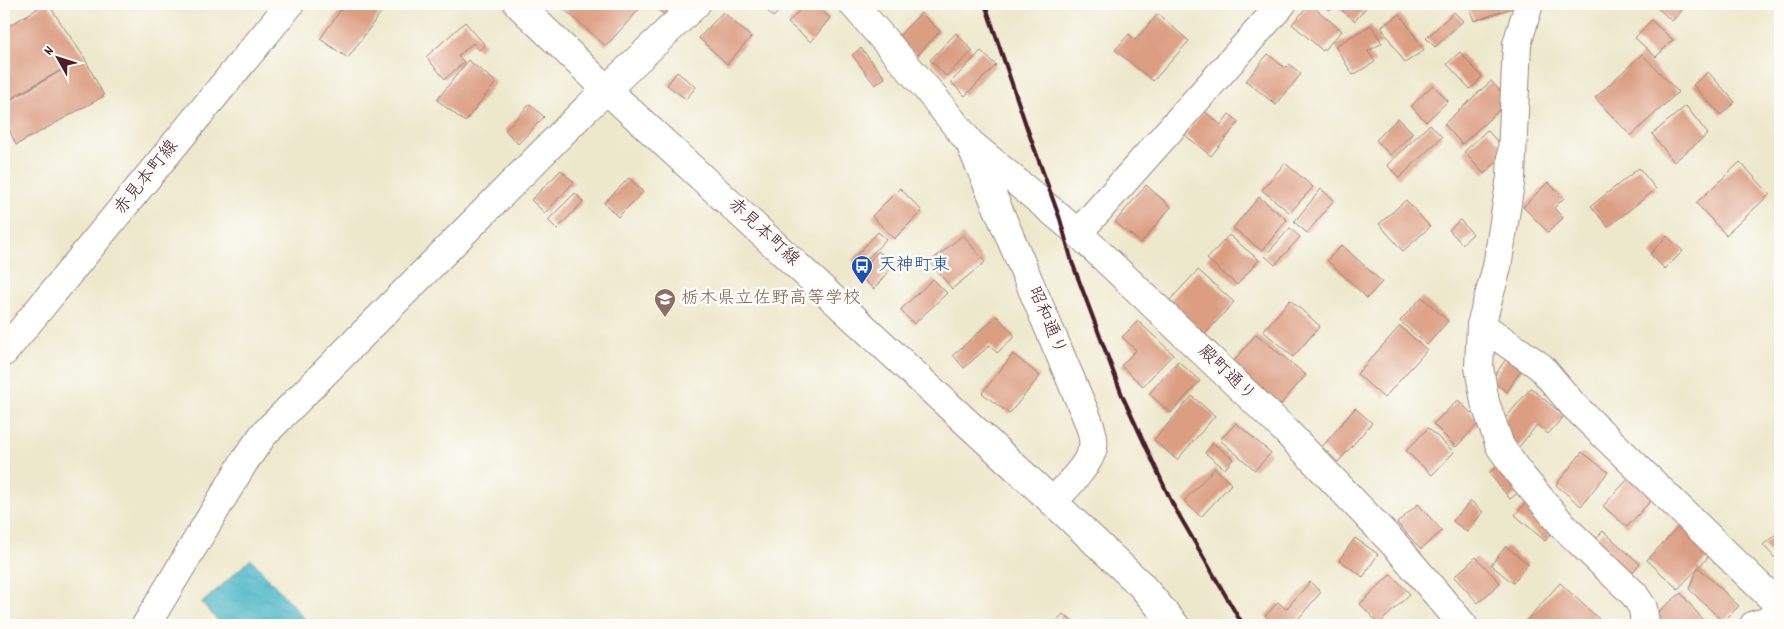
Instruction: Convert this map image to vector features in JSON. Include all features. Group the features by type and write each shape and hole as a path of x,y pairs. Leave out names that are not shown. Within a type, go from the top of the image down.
{"street":[{"name":"赤見本町線","path":"4,352 290,4"},
{"name":"赤見本町線","path":"518,4 607,90 1053,502"},
{"path":"158,619 244,462 263,435 607,90 696,4"},
{"name":"昭和通り","path":"853,4 927,89 970,143 1085,413 1092,434 1093,448 1087,461 1053,502"},
{"path":"1078,233 1282,4"},
{"path":"1529,4 1517,44 1511,177 1497,267 1481,325 1479,367 1485,402 1500,446 1518,472 1565,528 1634,594 1643,608 1645,625"},
{"name":"殿町通り","path":"970,143 1078,233 1283,428 1398,546 1463,625"},
{"path":"1481,325 1541,367 1573,405 1780,606"},
{"path":"1053,502 1141,586 1174,625"},
{"path":"1754,625 1766,622 1780,611"}],"water":[{"path":"251,559 310,625 222,625 202,603"}],"building":[{"path":"48,4 84,57 104,96 16,145 4,118 4,29","holes":["67,67 4,104 18,94"]},
{"path":"345,4 377,4 384,8 348,58 320,39"},
{"path":"558,4 644,4 606,46"},
{"path":"651,4 683,4 670,19"},
{"path":"761,4 787,4 773,17"},
{"path":"805,4 814,4 830,18 811,42 788,23"},
{"path":"1310,4 1342,31 1323,51 1292,24"},
{"path":"1322,4 1334,4 1330,10"},
{"path":"1334,4 1369,4 1355,21"},
{"path":"1468,4 1524,4 1474,21"},
{"path":"1653,4 1688,4 1672,21"},
{"path":"723,12 751,37 727,64 699,38"},
{"path":"1454,12 1463,21 1435,47 1426,38"},
{"path":"921,13 940,31 917,56 897,38"},
{"path":"1158,14 1189,41 1153,81 1115,50 1129,34 1135,40"},
{"path":"1400,14 1424,50 1405,63 1381,27"},
{"path":"1651,20 1673,40 1656,57 1635,38"},
{"path":"465,22 485,45 479,50 473,43 458,56 464,62 445,79 426,57"},
{"path":"1371,25 1382,43 1368,51 1375,62 1353,75 1335,46"},
{"path":"956,33 973,51 946,76 930,60"},
{"path":"861,48 885,78 875,85 852,55"},
{"path":"981,51 996,65 965,96 951,82"},
{"path":"1460,52 1482,77 1470,89 1447,64"},
{"path":"1268,54 1285,68 1289,64 1301,74 1276,105 1246,81"},
{"path":"1642,54 1678,92 1631,136 1595,98"},
{"path":"468,60 496,82 465,122 437,100"},
{"path":"677,72 696,87 686,99 667,85"},
{"path":"1708,72 1735,102 1721,115 1693,85"},
{"path":"1491,81 1509,101 1462,144 1444,124"},
{"path":"1433,85 1448,101 1426,122 1411,106"},
{"path":"530,104 544,117 518,144 505,130"},
{"path":"1686,106 1708,134 1674,162 1652,134"},
{"path":"1204,111 1221,125 1229,114 1239,122 1211,156 1185,135"},
{"path":"1398,118 1413,133 1390,155 1376,140"},
{"path":"1430,124 1442,137 1399,178 1387,165"},
{"path":"1487,130 1507,152 1484,174 1464,152"},
{"path":"1740,162 1770,194 1726,235 1696,203"},
{"path":"1285,163 1313,187 1290,213 1262,190"},
{"path":"1639,168 1656,189 1608,227 1591,206"},
{"path":"561,170 574,182 545,213 531,200"},
{"path":"629,178 643,192 618,217 604,203"},
{"path":"1548,182 1564,198 1554,208 1563,218 1548,232 1523,207"},
{"path":"1146,185 1171,207 1141,243 1115,222"},
{"path":"900,188 922,211 894,239 872,216"},
{"path":"1321,189 1334,200 1307,233 1294,222"},
{"path":"575,193 583,202 557,229 548,220"},
{"path":"1259,197 1287,220 1262,251 1233,228"},
{"path":"1406,200 1430,227 1403,251 1379,224"},
{"path":"1460,220 1473,234 1462,244 1449,230"},
{"path":"1290,228 1300,237 1275,265 1265,256"},
{"path":"878,232 886,239 860,267 852,260"},
{"path":"963,235 985,262 952,289 930,262"},
{"path":"1229,235 1259,260 1237,285 1207,259"},
{"path":"1667,236 1683,251 1665,269 1650,254"},
{"path":"1342,245 1382,282 1367,298 1327,260"},
{"path":"878,251 894,264 874,289 858,275"},
{"path":"1198,270 1234,302 1205,334 1169,301"},
{"path":"933,279 947,293 914,324 900,310"},
{"path":"1422,297 1448,321 1427,345 1400,321"},
{"path":"1290,300 1320,326 1293,357 1263,331"},
{"path":"997,316 1015,336 997,353 990,345 964,368 953,355"},
{"path":"1138,321 1173,354 1143,386 1121,366 1136,350 1122,337"},
{"path":"1400,326 1427,350 1384,398 1357,374"},
{"path":"1256,334 1306,375 1280,405 1231,365"},
{"path":"1013,354 1040,376 1009,414 982,393"},
{"path":"1508,356 1523,367 1507,392 1491,381"},
{"path":"1178,361 1200,381 1171,413 1149,394"},
{"path":"1531,388 1564,416 1548,434 1537,425 1518,448 1496,429"},
{"path":"1192,396 1215,416 1177,460 1154,440"},
{"path":"1458,400 1480,422 1456,447 1433,424"},
{"path":"1355,408 1372,423 1338,462 1322,447"},
{"path":"1236,423 1271,453 1255,470 1220,440"},
{"path":"1428,428 1454,452 1432,475 1406,451"},
{"path":"1213,443 1233,459 1225,469 1205,453"},
{"path":"1582,452 1608,472 1581,506 1556,485"},
{"path":"1504,460 1526,486 1510,499 1489,473"},
{"path":"1215,468 1231,484 1201,517 1184,501"},
{"path":"1630,477 1653,498 1627,527 1603,506"},
{"path":"1471,501 1483,512 1467,532 1453,521"},
{"path":"1527,501 1557,526 1545,541 1515,515"},
{"path":"1418,504 1442,531 1421,549 1397,523"},
{"path":"1681,524 1712,553 1678,589 1647,560"},
{"path":"1603,531 1640,564 1627,578 1590,545"},
{"path":"1780,531 1780,553 1775,558 1763,545"},
{"path":"1355,538 1378,554 1363,577 1339,560"},
{"path":"1506,546 1528,564 1513,583 1491,565"},
{"path":"1476,557 1500,583 1478,603 1454,577"},
{"path":"1698,567 1739,606 1723,622 1689,589"},
{"path":"1391,574 1410,594 1379,624 1360,604"},
{"path":"1310,582 1321,592 1293,625 1276,625 1265,616 1278,602 1286,609"},
{"path":"1560,583 1599,619 1594,625 1522,625"},
{"path":"1681,593 1707,625 1652,625 1653,616"},
{"path":"1063,614 1076,625 1053,625"}],"railway":[{"path":"985,4 1060,219 1072,262 1122,395 1172,503 1238,617 1245,625"}],"place":[{"name":"天神町東","path":"862,285"},
{"name":"栃木県立佐野高等学校","path":"665,318"}]}
